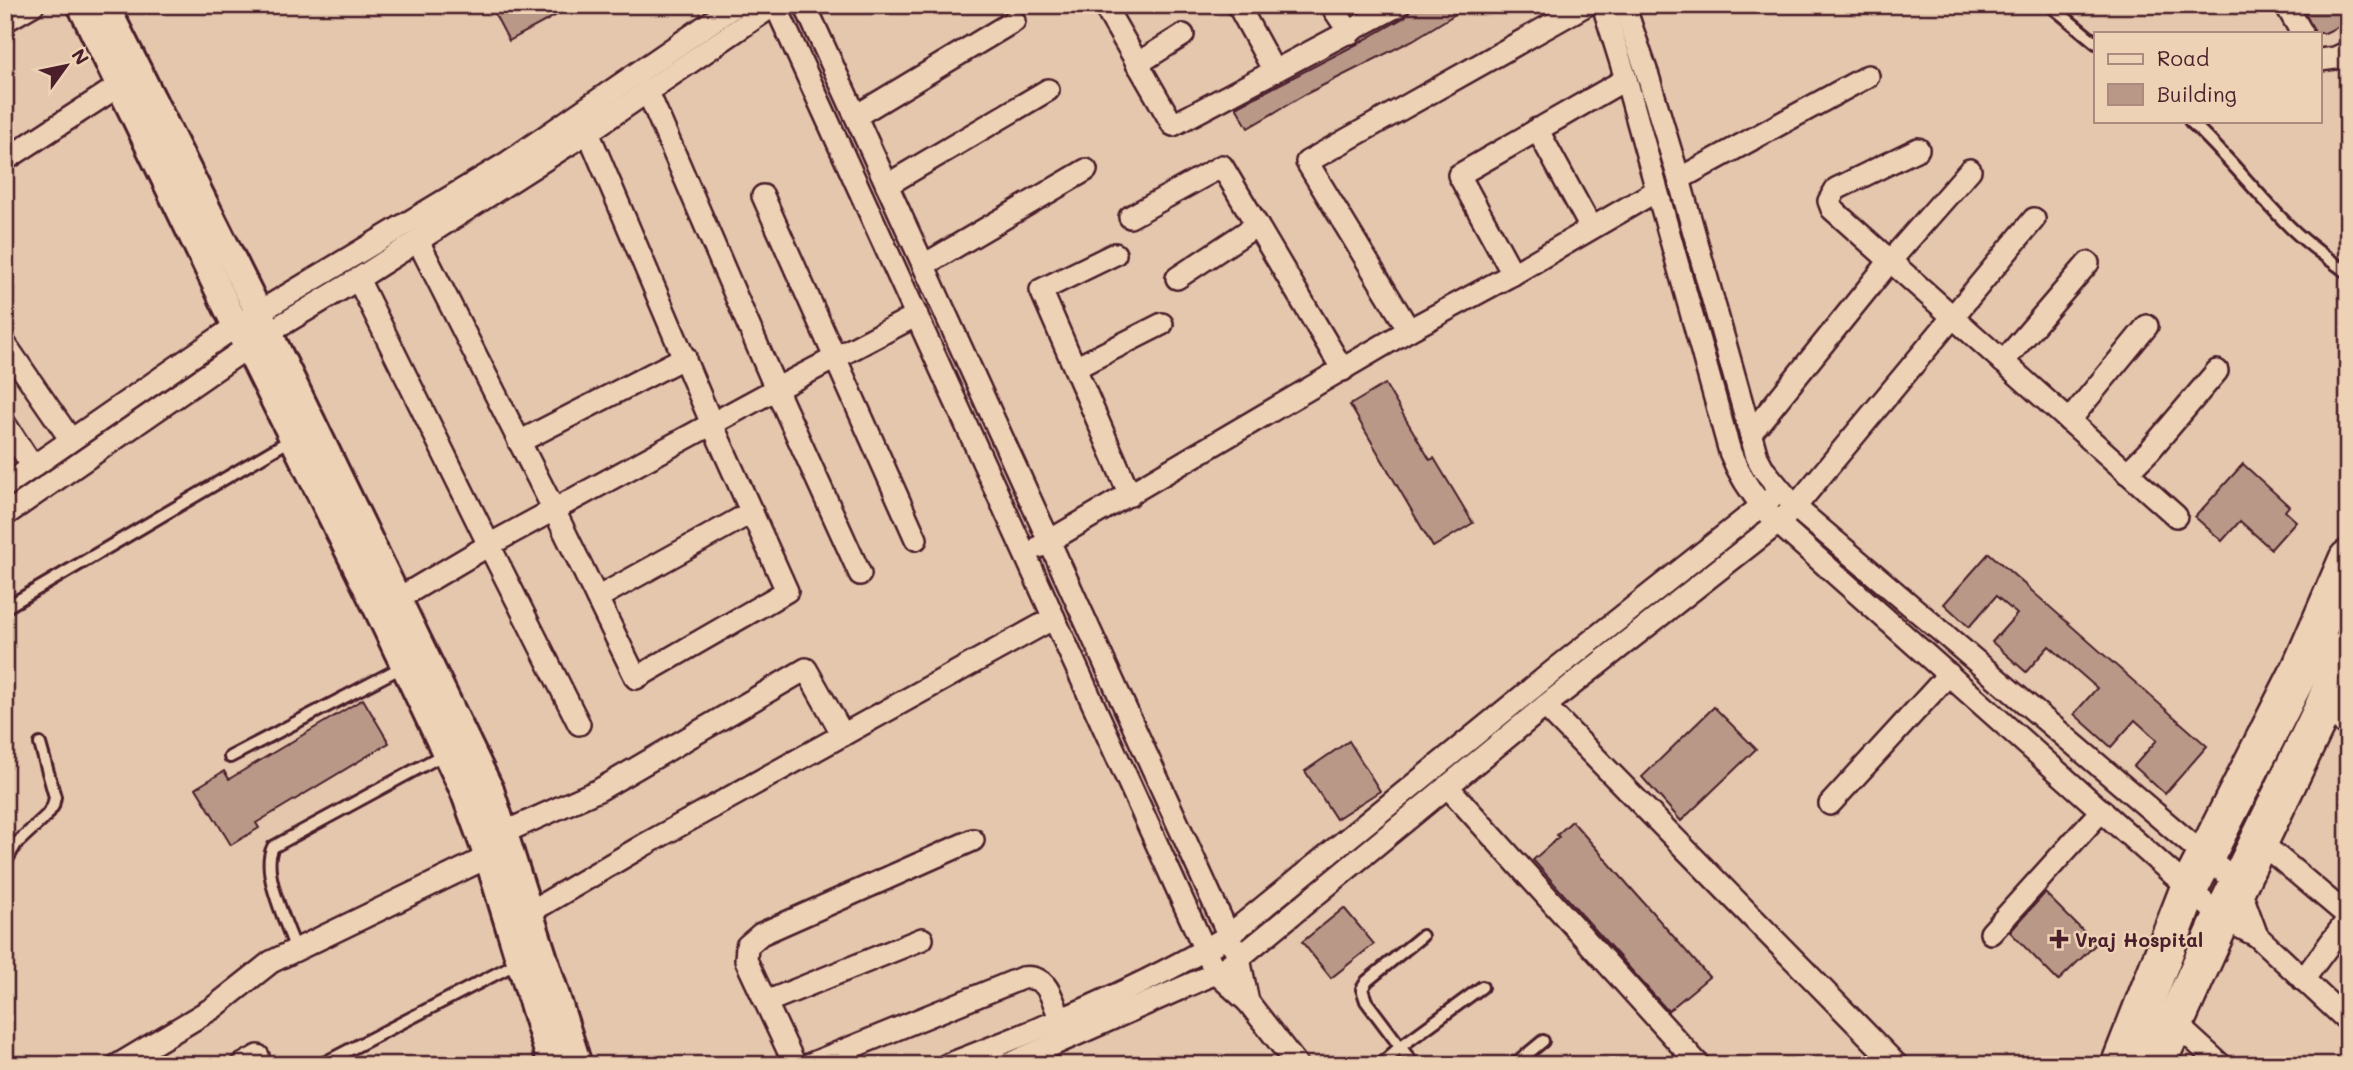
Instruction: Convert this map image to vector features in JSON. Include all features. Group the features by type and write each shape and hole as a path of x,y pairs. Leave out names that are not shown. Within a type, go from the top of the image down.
{"highway":[{"path":"2120,1065 2189,889 2301,668 2348,559"},
{"path":"2156,1065 2259,841 2335,717 2348,648"}],"street":[{"path":"5,21 33,5"},
{"path":"81,5 120,85 253,330 293,438 485,778 505,832 579,1065"},
{"path":"104,5 253,330 388,605 405,666 476,820 551,1065"},
{"path":"5,486 71,440 253,330 508,163 736,5"},
{"path":"5,515 253,330 358,279 588,132 773,8 793,11 804,5 1239,958 1248,1002"},
{"path":"1104,5 1172,125 1399,5"},
{"path":"1238,5 1274,71"},
{"path":"1331,5 1350,33"},
{"path":"1409,330 1307,162 1586,5"},
{"path":"1603,5 1730,452 1737,469 1762,507 2222,918 2257,936 2348,1021"},
{"path":"1624,5 1679,179 1757,457 1780,491 1795,507 2238,884 2257,936"},
{"path":"2286,5 2300,32"},
{"path":"773,8 917,316 1216,973 1248,1002 1297,1065"},
{"path":"856,116 1014,20"},
{"path":"1137,64 1183,35"},
{"path":"2322,60 2348,52"},
{"path":"1679,179 1868,76"},
{"path":"1513,274 1459,175 1626,79"},
{"path":"5,160 120,85"},
{"path":"648,90 776,389 860,574"},
{"path":"887,185 1048,90"},
{"path":"1537,129 1591,228"},
{"path":"418,241 636,678 788,591 712,424 588,132"},
{"path":"1918,149 1836,189 1829,201 1832,209 2176,516"},
{"path":"1130,217 1222,166 1343,370"},
{"path":"924,265 1086,170"},
{"path":"1751,433 1890,261 1970,170"},
{"path":"1025,555 1409,330 1513,274 1656,191"},
{"path":"763,196 916,539"},
{"path":"1007,1065 1216,973 1239,958 1545,706 1778,523 1795,507 2034,219"},
{"path":"1177,278 1257,225"},
{"path":"1115,254 1041,290 1130,495"},
{"path":"2003,362 2088,263"},
{"path":"358,279 579,724"},
{"path":"388,605 489,545 776,389 917,316"},
{"path":"1075,368 1162,324"},
{"path":"2069,421 2147,326"},
{"path":"5,344 71,440"},
{"path":"519,442 685,357"},
{"path":"2127,473 2217,371"},
{"path":"5,424 33,467"},
{"path":"947,1065 1060,1021 1205,950 1228,936 1557,668 1780,491"},
{"path":"597,598 752,512"},
{"path":"530,912 644,845 1054,618"},
{"path":"505,832 599,790 806,669 843,735"},
{"path":"1830,804 1949,674"},
{"path":"1545,706 1897,1065"},
{"path":"1447,786 1699,1065"},
{"path":"1398,797 1411,816"},
{"path":"1992,933 2102,810"},
{"path":"795,1065 746,960 747,946 761,934 973,840"},
{"path":"2259,841 2348,917 2303,980"},
{"path":"118,1065 213,1008 258,971 488,857"},
{"path":"766,1002 922,939"},
{"path":"808,1065 1022,978 1033,976 1040,979 1047,989 1060,1021"},
{"path":"2175,1023 2221,1065"}],"lane":[{"path":"2050,5 2094,41"},
{"path":"2191,122 2224,154 2285,222 2306,242 2348,273"},
{"path":"5,608 293,438"},
{"path":"230,757 405,666"},
{"path":"5,863 16,844 53,806 55,797 40,744"},
{"path":"296,950 269,872 269,855 273,847 446,754"},
{"path":"1414,1065 1366,1000 1362,989 1367,981 1422,936"},
{"path":"320,1065 521,961"},
{"path":"1380,1065 1400,1047 1482,987"},
{"path":"1514,1065 1543,1041"}],"building":[{"path":"490,5 575,5 509,41"},
{"path":"1414,5 1470,5 1413,40 1306,94 1248,128 1236,107 1405,17"},
{"path":"2301,5 2348,5 2348,22 2325,33 2314,32"},
{"path":"1385,384 1430,460 1434,458 1473,523 1433,547 1350,405"},
{"path":"2243,464 2289,506 2285,511 2296,521 2271,549 2240,521 2222,541 2195,517"},
{"path":"1989,553 2207,746 2165,794 2134,766 2157,740 2135,720 2111,747 2074,714 2097,688 2049,646 2026,672 1992,642 2017,614 1996,596 1969,627 1944,604"},
{"path":"363,699 389,743 256,823 259,828 231,845 196,788 224,771 229,779"},
{"path":"1714,707 1756,749 1681,821 1642,777"},
{"path":"1349,741 1380,791 1336,819 1305,771"},
{"path":"1572,821 1709,977 1668,1011 1533,860 1559,837 1557,835"},
{"path":"2045,893 2096,944 2058,981 2010,932"},
{"path":"1344,908 1374,944 1331,978 1302,942"}],"place":[{"name":"Vraj Hospital","path":"2059,939"}]}
